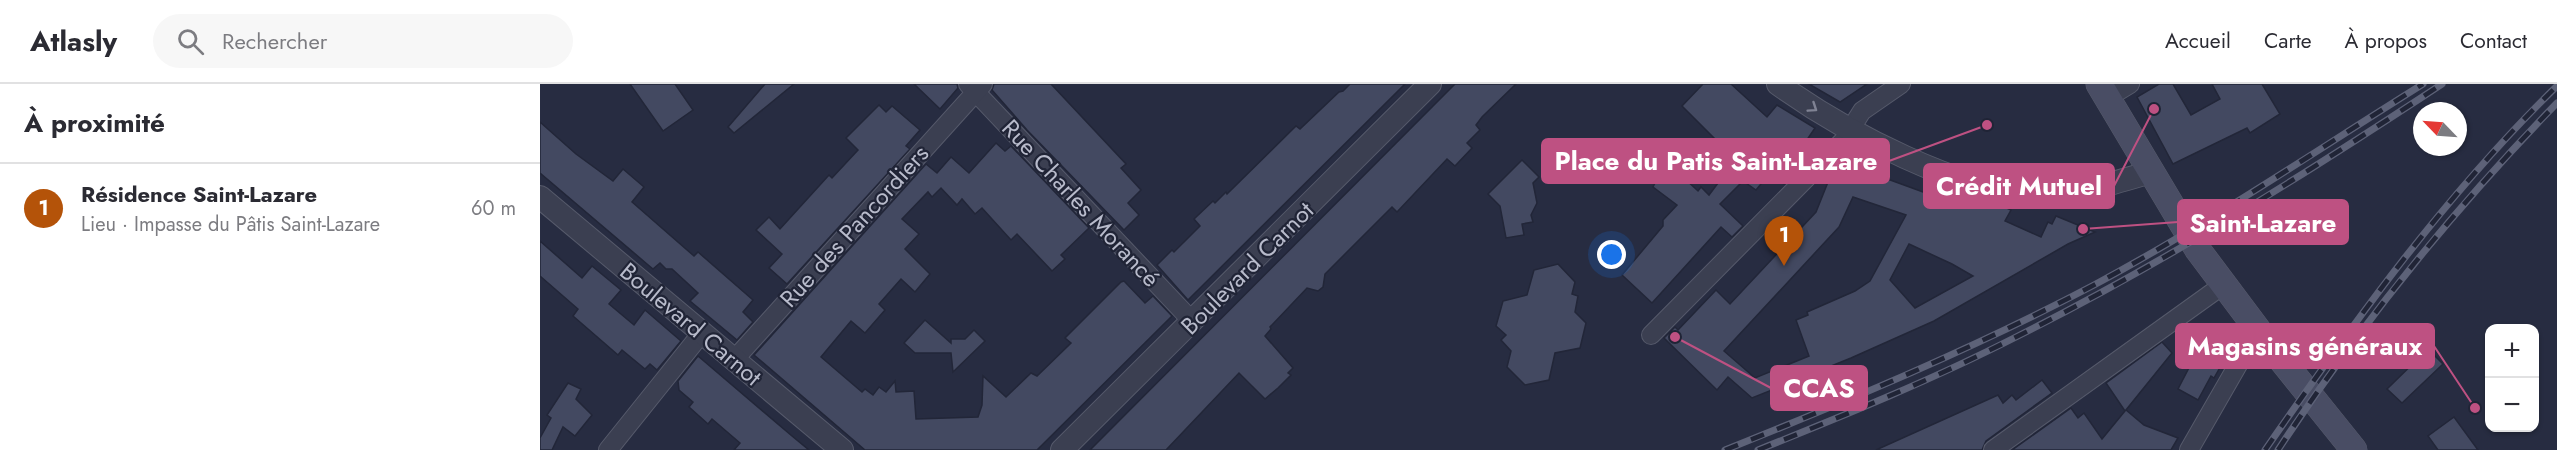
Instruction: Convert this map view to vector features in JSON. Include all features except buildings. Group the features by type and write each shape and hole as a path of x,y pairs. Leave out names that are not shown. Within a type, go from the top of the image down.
{"main road":[{"path":"2103,91 2198,250 2264,338 2354,450"}],"street":[{"name":"Boulevard Carnot","path":"1062,450 1430,84"},
{"path":"1778,84 1830,120 1918,163 1990,188 2019,194 2045,195 2083,190 2151,172"},
{"path":"1651,335 1843,141 1862,111 1901,84"},
{"path":"2103,91 2130,84"},
{"name":"Rue Charles Morancé","path":"976,87 1193,322"},
{"name":"Rue des Pancordiers","path":"733,361 976,87"},
{"name":"Boulevard Carnot","path":"540,197 842,450"},
{"path":"1993,450 2223,285"},
{"path":"608,450 701,334"},
{"path":"2188,450 2247,349 2264,338"}],"railway":[{"path":"1725,450 1912,372 2094,285 2219,213 2423,84"},
{"path":"1758,450 1920,382 2071,309 2233,217 2442,84"},
{"path":"2265,450 2332,354 2402,261 2477,171 2557,86"},
{"path":"2278,450 2342,358 2409,270 2481,185 2557,103"}],"place":[{"name":"Crédit Mutuel","path":"2154,109"},
{"name":"Place du Patis Saint-Lazare","path":"1987,125"},
{"name":"Saint-Lazare","path":"2083,229"},
{"name":"Résidence Saint-Lazare","path":"1784,266"},
{"name":"CCAS","path":"1675,337"},
{"name":"Magasins généraux","path":"2475,408"}]}
